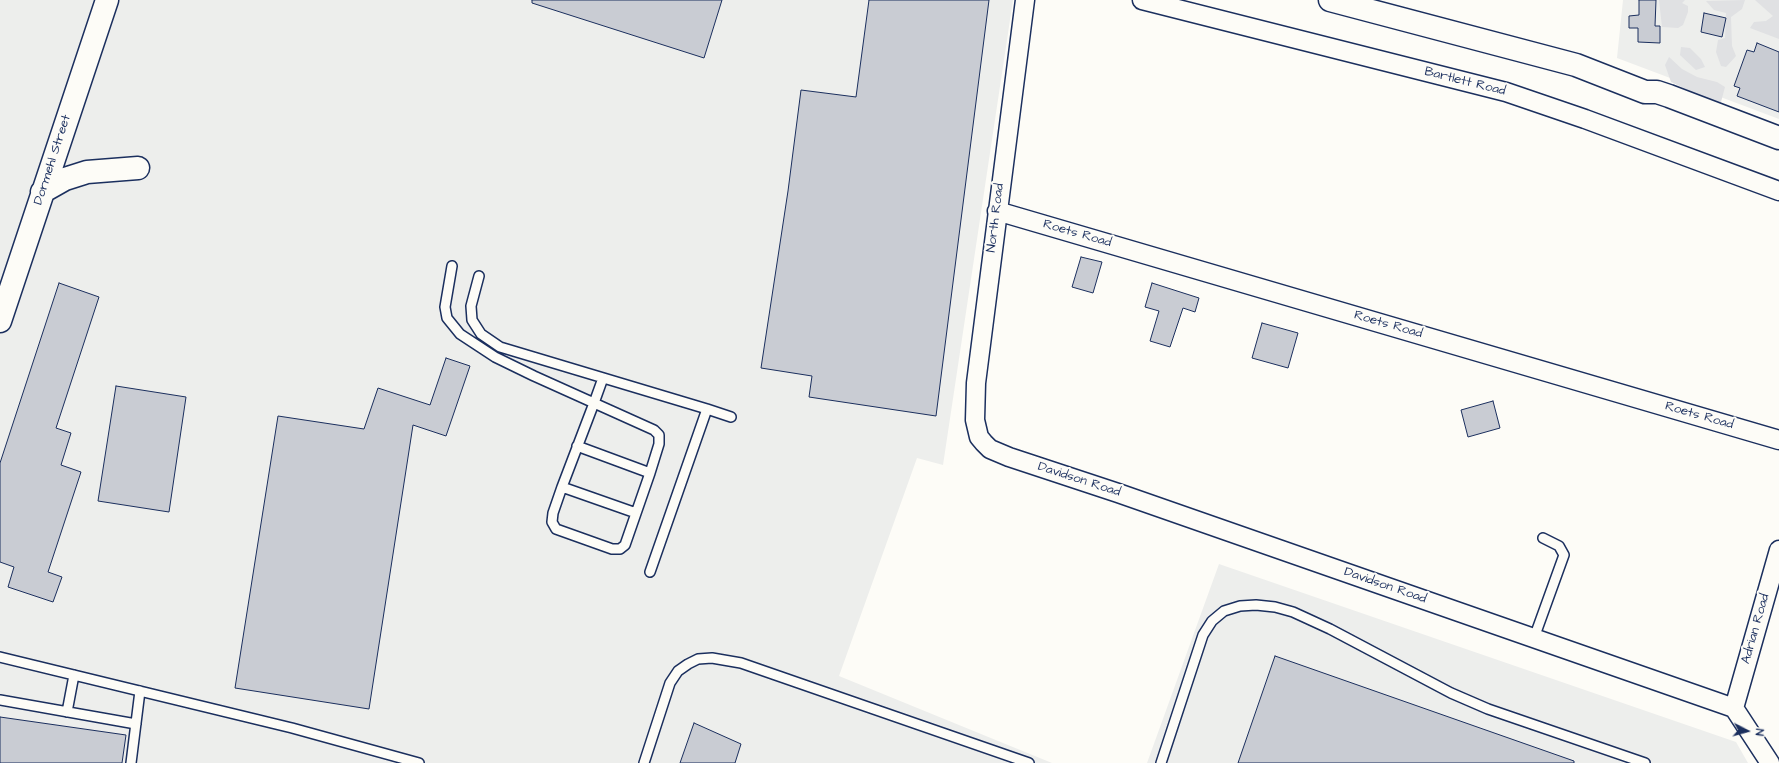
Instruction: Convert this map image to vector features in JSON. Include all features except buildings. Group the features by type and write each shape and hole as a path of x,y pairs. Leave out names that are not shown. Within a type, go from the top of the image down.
{"street":[{"name":"Dormehl Street","path":"0,321 107,0"},
{"name":"North Road","path":"979,437 974,411 976,383 1025,0"},
{"name":"Bartlett Road","path":"1142,0 1506,92 1592,121 1779,191"},
{"path":"1330,0 1576,65 1645,92 1654,100 1779,150"},
{"path":"1645,92 1657,92 1669,96 1779,138"},
{"path":"42,192 65,179 87,172 138,168"},
{"name":"Roets Road","path":"997,211 1779,440"},
{"name":"Davidson Road","path":"979,437 990,449 1009,457 1734,708"},
{"name":"Adrian Road","path":"1734,708 1779,550"},
{"path":"1734,708 1770,763"}],"lane":[{"path":"452,266 445,307 447,318 460,334 495,357 594,403 654,430 659,435 659,444 650,473 625,545 620,549 612,549 556,529 552,522 553,513 562,487 577,446 594,403 603,378"},
{"path":"479,276 471,306 472,320 481,334 500,347 731,417"},
{"path":"650,572 707,409"},
{"path":"577,446 650,473"},
{"path":"562,487 636,513"},
{"path":"1534,638 1564,555 1559,546 1544,538"},
{"path":"1161,763 1203,635 1212,621 1224,611 1240,606 1256,605 1281,608 1324,626 1451,693 1488,709 1645,763"},
{"path":"0,657 300,730 419,763"},
{"path":"644,763 670,683 678,672 688,664 698,659 712,658 724,658 741,663 1029,763"},
{"path":"67,712 74,675"},
{"path":"131,763 140,691"},
{"path":"0,700 136,724"}],"shaded area":[{"path":"0,0 1013,0 943,465 917,458 839,676 1052,763 0,763"},
{"path":"1623,0 1779,0 1779,119 1617,58"},
{"path":"1659,0 1685,0 1682,3 1688,6 1688,12 1683,25 1678,28 1662,27"},
{"path":"1745,0 1742,9 1731,17 1732,46 1736,56 1726,67 1721,66 1716,52 1718,40 1725,38 1726,13 1714,10 1706,1"},
{"path":"1755,0 1779,0 1779,39 1750,28 1754,22 1766,21 1773,16"},
{"path":"1681,47 1690,48 1701,59 1705,67 1696,70 1680,55"},
{"path":"1669,57 1682,69 1697,77 1717,82 1725,87 1721,102 1712,107 1695,99 1690,91 1671,82 1665,65"},
{"path":"1219,564 1736,742 1748,763 1147,763"}]}
